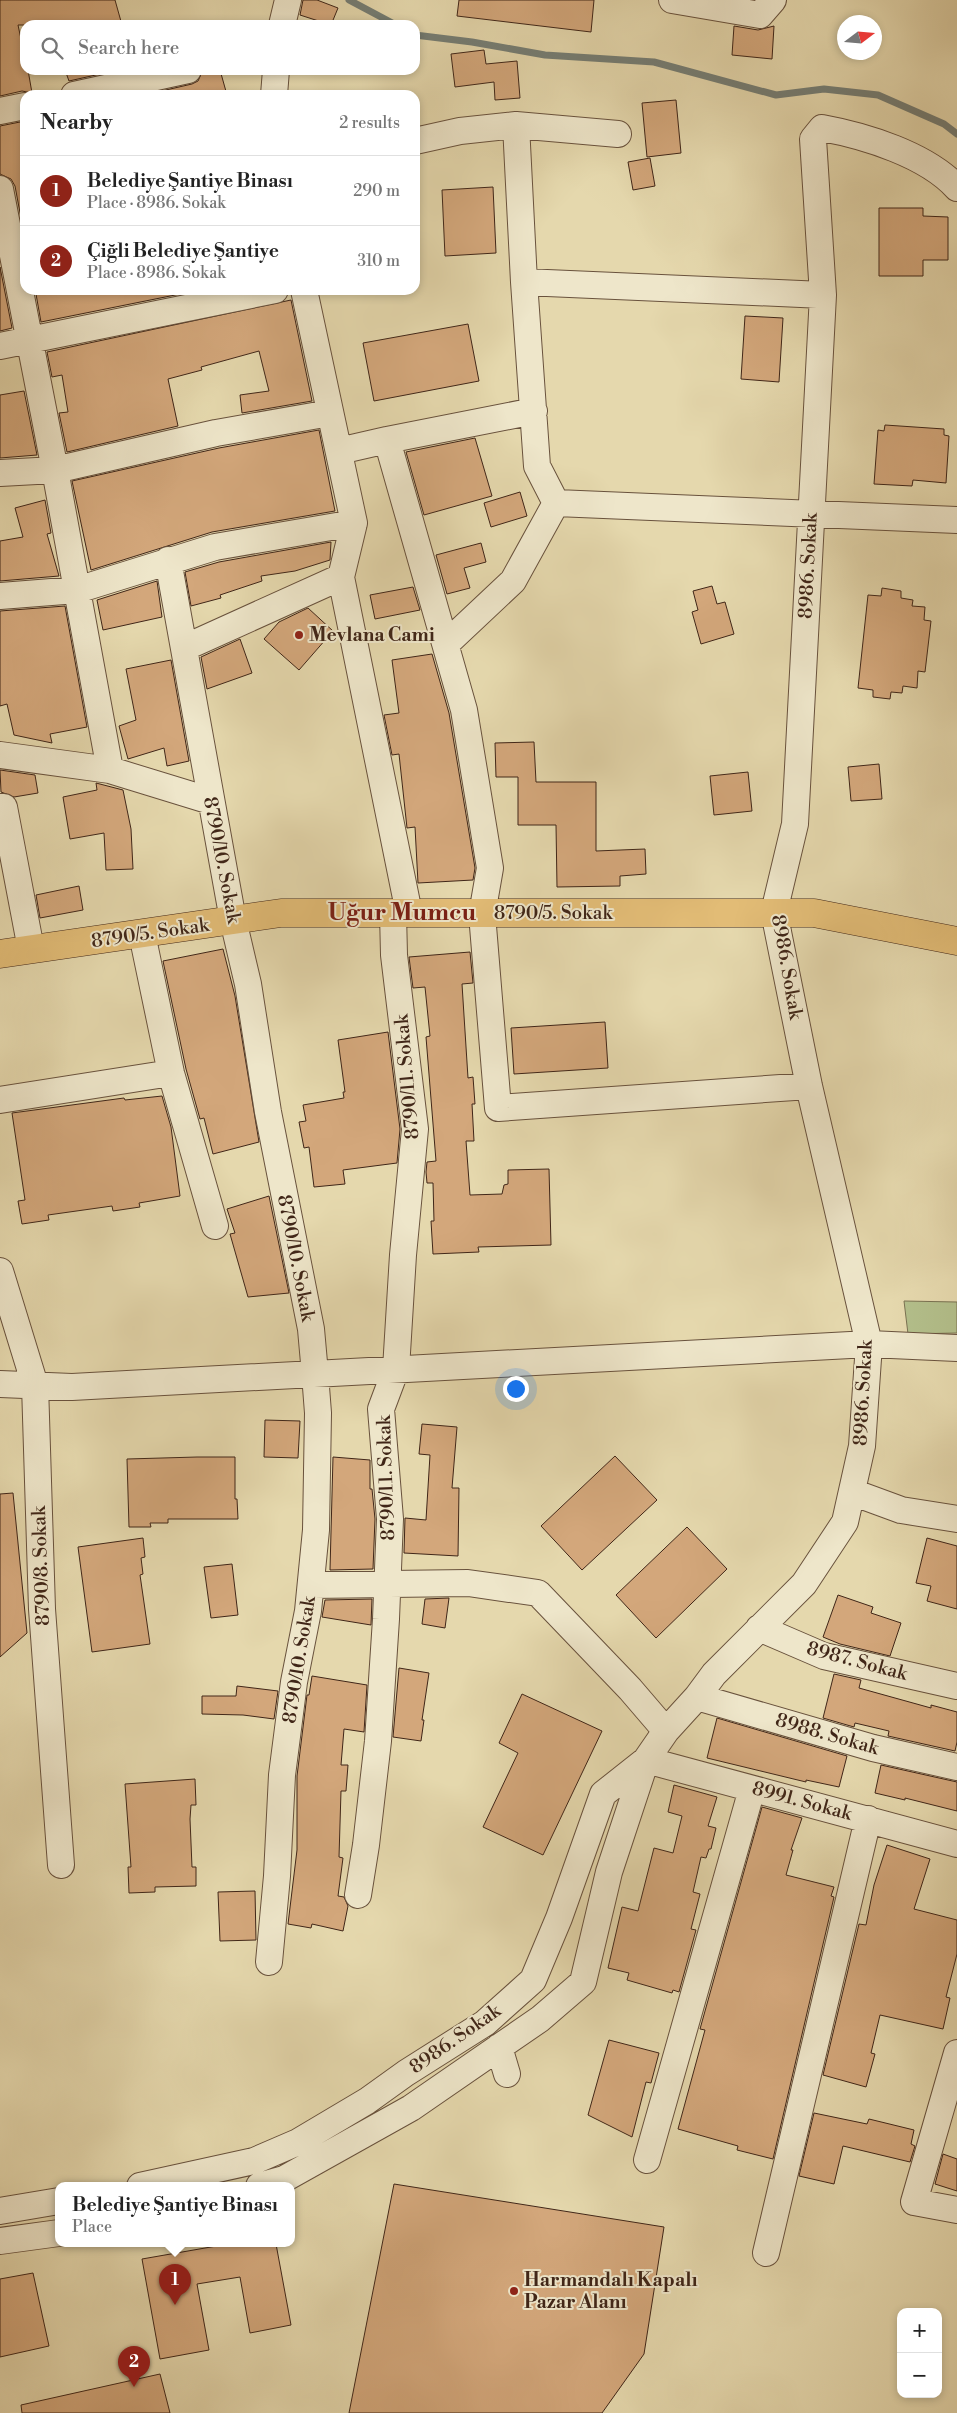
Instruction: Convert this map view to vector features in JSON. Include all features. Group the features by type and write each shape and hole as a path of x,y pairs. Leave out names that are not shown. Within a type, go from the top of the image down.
{"main road":[{"name":"8790/5. Sokak","path":"0,954 282,913 814,913 957,941"}],"street":[{"path":"283,20 288,0"},
{"path":"672,0 760,15 773,0"},
{"path":"97,90 165,75"},
{"path":"274,90 276,75"},
{"path":"0,111 20,107"},
{"path":"516,125 524,282 537,466 556,503"},
{"path":"420,140 460,131 516,125 618,134"},
{"name":"8986. Sokak","path":"273,2182 284,2179 411,2108 540,2019 583,1982 609,1872 646,1760 666,1731 697,1697 714,1674 804,1584 845,1522 862,1446 869,1344 809,1086 774,912 795,824 823,295 813,139 822,128 847,132 886,145 946,177 957,188"},
{"path":"0,189 2,215 18,244 20,262"},
{"path":"524,282 823,295"},
{"path":"24,295 29,341 55,470 110,770"},
{"path":"0,346 252,295"},
{"path":"184,648 341,577 354,523 305,295"},
{"path":"339,452 388,440 534,411"},
{"path":"0,473 55,470 216,433 330,413"},
{"path":"388,440 464,710 490,868 482,914 498,1108 809,1086"},
{"path":"556,503 957,520"},
{"path":"446,644 513,582 556,503"},
{"path":"0,596 77,590 168,560 215,547 354,523"},
{"name":"8790/10. Sokak","path":"168,560 233,920 248,984 268,1112 311,1329 318,1413 316,1530 308,1611 294,1682 282,1775 277,1876 269,1962"},
{"name":"8790/11. Sokak","path":"341,577 401,913 394,955 415,1129 403,1255 396,1370 381,1409 390,1519 388,1583 378,1741 358,1895"},
{"path":"1,750 110,770 211,801"},
{"path":"0,807 4,807 31,950"},
{"path":"142,934 171,1073 215,1226"},
{"path":"0,1100 171,1073"},
{"name":"8790/8. Sokak","path":"0,1271 35,1385 42,1609 61,1865"},
{"path":"0,1384 72,1387 869,1344 957,1348"},
{"path":"852,1492 901,1510 957,1518"},
{"path":"311,1585 468,1583 538,1593 630,1689 666,1731"},
{"name":"8987. Sokak","path":"759,1628 824,1656 957,1686"},
{"name":"8988. Sokak","path":"697,1697 873,1748 957,1767"},
{"name":"8986. Sokak","path":"158,2182 254,2161 298,2142 367,2101 406,2073 485,2023 533,1980 559,1918 603,1794 646,1760"},
{"name":"8991. Sokak","path":"646,1760 957,1844"},
{"path":"648,2160 752,1789"},
{"path":"766,2253 868,1819"},
{"path":"500,2047 507,2074"},
{"path":"957,2053 914,2202 957,2210"},
{"path":"0,2211 55,2202"},
{"path":"0,2241 55,2234"}],"green space":[{"path":"904,1301 957,1302 957,1333 908,1334"}],"building":[{"path":"0,0 115,0 121,20 20,20 20,25 18,25 20,34 20,75 29,75 31,90 20,90 0,96"},
{"path":"303,0 317,0 338,8 333,20 316,20 300,15"},
{"path":"459,0 594,0 591,32 457,16"},
{"path":"734,26 758,30 774,26 772,59 732,55"},
{"path":"484,50 486,64 517,61 520,98 495,100 494,82 455,87 451,54"},
{"path":"67,75 96,75 69,81"},
{"path":"201,75 221,75 226,90 166,90 192,84 198,81"},
{"path":"676,100 681,153 647,157 642,103"},
{"path":"20,122 20,213 15,186 11,179 0,174 0,126"},
{"path":"650,158 655,186 633,190 628,162"},
{"path":"493,187 496,253 445,256 442,190"},
{"path":"879,208 923,208 923,216 948,217 948,260 923,260 923,276 879,276"},
{"path":"0,267 12,328 0,331"},
{"path":"36,295 175,295 41,322"},
{"path":"291,300 312,401 242,413 240,395 269,391 259,351 201,367 202,370 168,379 178,426 67,452 59,413 68,412 62,375 52,377 47,352"},
{"path":"745,316 783,318 779,382 741,379"},
{"path":"468,324 479,381 374,401 363,343"},
{"path":"24,391 37,455 0,458 0,395"},
{"path":"885,425 944,429 944,435 949,436 946,483 913,480 912,486 874,484 878,430 884,431"},
{"path":"319,430 335,511 212,532 91,570 72,481 219,448"},
{"path":"475,438 492,496 424,515 406,452"},
{"path":"520,492 527,516 491,527 484,503"},
{"path":"45,500 51,533 47,534 59,576 0,581 0,541 23,537 15,508"},
{"path":"331,542 330,560 295,571 261,576 262,581 220,595 221,598 191,606 185,572 219,562"},
{"path":"481,543 486,562 464,568 470,588 447,594 436,555"},
{"path":"157,581 162,617 103,630 97,600"},
{"path":"712,586 717,604 725,602 734,634 701,644 692,612 698,610 693,591"},
{"path":"413,587 420,610 375,619 370,595"},
{"path":"882,588 901,591 901,598 913,600 912,606 925,607 924,620 931,621 925,672 918,671 917,688 903,686 902,693 891,692 890,699 873,697 873,690 858,688 868,595 881,596"},
{"path":"65,606 87,727 50,734 52,743 14,735 7,704 0,706 0,611"},
{"name":"Mevlana Cami","path":"308,608 333,631 299,670 264,639 279,622"},
{"path":"240,639 252,673 207,689 201,657"},
{"path":"432,654 449,713 475,868 473,880 418,883 415,827 407,828 399,754 392,755 384,715 399,713 392,660"},
{"path":"171,660 189,761 167,766 164,748 128,759 119,726 136,720 126,669"},
{"path":"534,742 536,782 596,782 596,851 645,849 646,874 620,876 620,886 557,887 556,825 518,825 518,777 496,777 495,743"},
{"path":"879,764 882,799 851,801 848,767"},
{"path":"0,770 35,775 38,793 14,797 1,792"},
{"path":"748,772 752,811 714,815 710,776"},
{"path":"96,783 123,790 131,829 133,869 106,870 104,833 70,839 63,797 97,790"},
{"path":"79,886 83,910 40,918 36,895"},
{"path":"223,949 235,996 259,1142 213,1154 204,1118 200,1119 186,1069 163,961"},
{"path":"470,952 473,983 462,984 468,1078 473,1077 475,1104 472,1104 474,1141 466,1141 470,1195 502,1194 504,1185 508,1184 508,1170 549,1169 551,1245 478,1247 479,1252 433,1254 431,1221 434,1221 433,1183 427,1183 426,1172 427,1162 436,1161 426,1037 430,1036 425,987 413,988 409,957"},
{"path":"605,1022 608,1068 514,1074 511,1028"},
{"path":"388,1032 400,1129 397,1163 343,1170 345,1184 314,1187 309,1147 304,1148 299,1122 306,1121 303,1105 344,1098 343,1092 345,1092 338,1040"},
{"path":"162,1096 171,1127 180,1196 139,1203 140,1207 113,1211 112,1206 48,1215 49,1220 22,1224 18,1201 25,1200 12,1113 124,1098 125,1100"},
{"path":"269,1196 289,1293 248,1297 230,1234 235,1233 227,1209"},
{"path":"265,1420 300,1421 298,1458 264,1457"},
{"path":"422,1424 457,1427 452,1488 459,1488 458,1556 404,1553 405,1518 426,1520 430,1455 419,1454"},
{"path":"615,1456 657,1500 582,1570 541,1526"},
{"path":"235,1457 235,1499 237,1499 238,1519 168,1519 168,1523 150,1523 151,1527 129,1527 127,1459"},
{"path":"333,1457 370,1460 370,1489 372,1489 375,1519 373,1569 330,1570"},
{"path":"13,1493 27,1633 0,1657 0,1494"},
{"path":"687,1527 727,1569 656,1638 616,1595"},
{"path":"143,1538 145,1557 141,1558 143,1574 140,1575 150,1644 92,1652 78,1547"},
{"path":"927,1538 957,1546 957,1609 927,1601 931,1586 916,1583"},
{"path":"232,1564 238,1615 211,1618 204,1567"},
{"path":"838,1595 873,1607 871,1613 901,1623 890,1656 840,1644 823,1637"},
{"path":"449,1598 445,1628 422,1624 425,1599"},
{"path":"372,1599 371,1625 322,1617 325,1600"},
{"path":"399,1668 429,1673 421,1741 393,1737"},
{"path":"834,1674 861,1680 859,1688 931,1708 931,1705 957,1712 957,1742 955,1751 888,1736 889,1731 855,1723 854,1727 823,1718"},
{"path":"312,1676 367,1685 364,1732 344,1729 341,1765 348,1765 346,1791 341,1791 339,1857 343,1858 338,1896 344,1897 348,1906 343,1931 312,1924 311,1928 288,1924 297,1850 297,1776 307,1695 309,1695"},
{"path":"237,1686 278,1691 274,1719 243,1715 202,1714 202,1696 236,1696"},
{"path":"522,1694 602,1731 543,1855 483,1827 518,1753 499,1743"},
{"path":"717,1718 847,1756 839,1787 806,1780 806,1782 707,1758"},
{"path":"881,1765 957,1782 957,1811 905,1798 905,1800 875,1793"},
{"path":"195,1779 196,1805 191,1805 190,1819 192,1867 196,1867 196,1886 155,1887 155,1892 129,1893 128,1867 131,1867 125,1784"},
{"path":"674,1785 717,1797 708,1826 716,1828 711,1849 709,1849 706,1858 701,1857 693,1892 700,1894 691,1929 696,1930 679,1992 673,1990 672,1993 627,1980 629,1973 608,1968 622,1907 638,1911 654,1848 673,1853 682,1816 668,1812"},
{"path":"762,1807 802,1818 791,1850 793,1850 786,1875 834,1887 831,1896 834,1897 773,2159 737,2150 738,2146 678,2129 705,2030 700,2029"},
{"path":"887,1845 930,1859 914,1909 957,1920 957,1954 946,1997 950,1998 943,2029 880,2015 871,2053 875,2054 866,2087 823,2075 859,1924 866,1925 874,1885"},
{"path":"255,1891 256,1940 220,1941 218,1892"},
{"path":"609,2040 659,2053 651,2083 646,2082 632,2137 588,2115"},
{"path":"814,2113 867,2124 869,2119 914,2130 911,2144 915,2146 910,2162 843,2146 834,2184 799,2176"},
{"path":"943,2154 957,2159 957,2191 935,2184"},
{"name":"Harmandalı Kapalı Pazar Alanı","path":"394,2184 664,2227 644,2354 602,2413 349,2413"},
{"path":"211,2247 277,2247 291,2325 250,2333 240,2277 197,2284 209,2350 160,2359 142,2259"},
{"path":"33,2273 49,2346 0,2357 0,2279"},
{"path":"160,2374 170,2413 22,2413 21,2405"}],"waterway":[{"path":"349,0 387,20"},
{"path":"420,36 472,42 545,55 654,62 776,95 824,89 878,95 944,124 957,134"}],"place":[{"name":"Mevlana Cami","path":"299,635"},
{"name":"Harmandalı Kapalı Pazar Alanı","path":"514,2291"},
{"name":"Belediye Şantiye Binası","path":"175,2305"},
{"name":"Çiğli Belediye Şantiye","path":"134,2387"}],"district":[{"name":"Uğur Mumcu","path":"402,913"}]}
